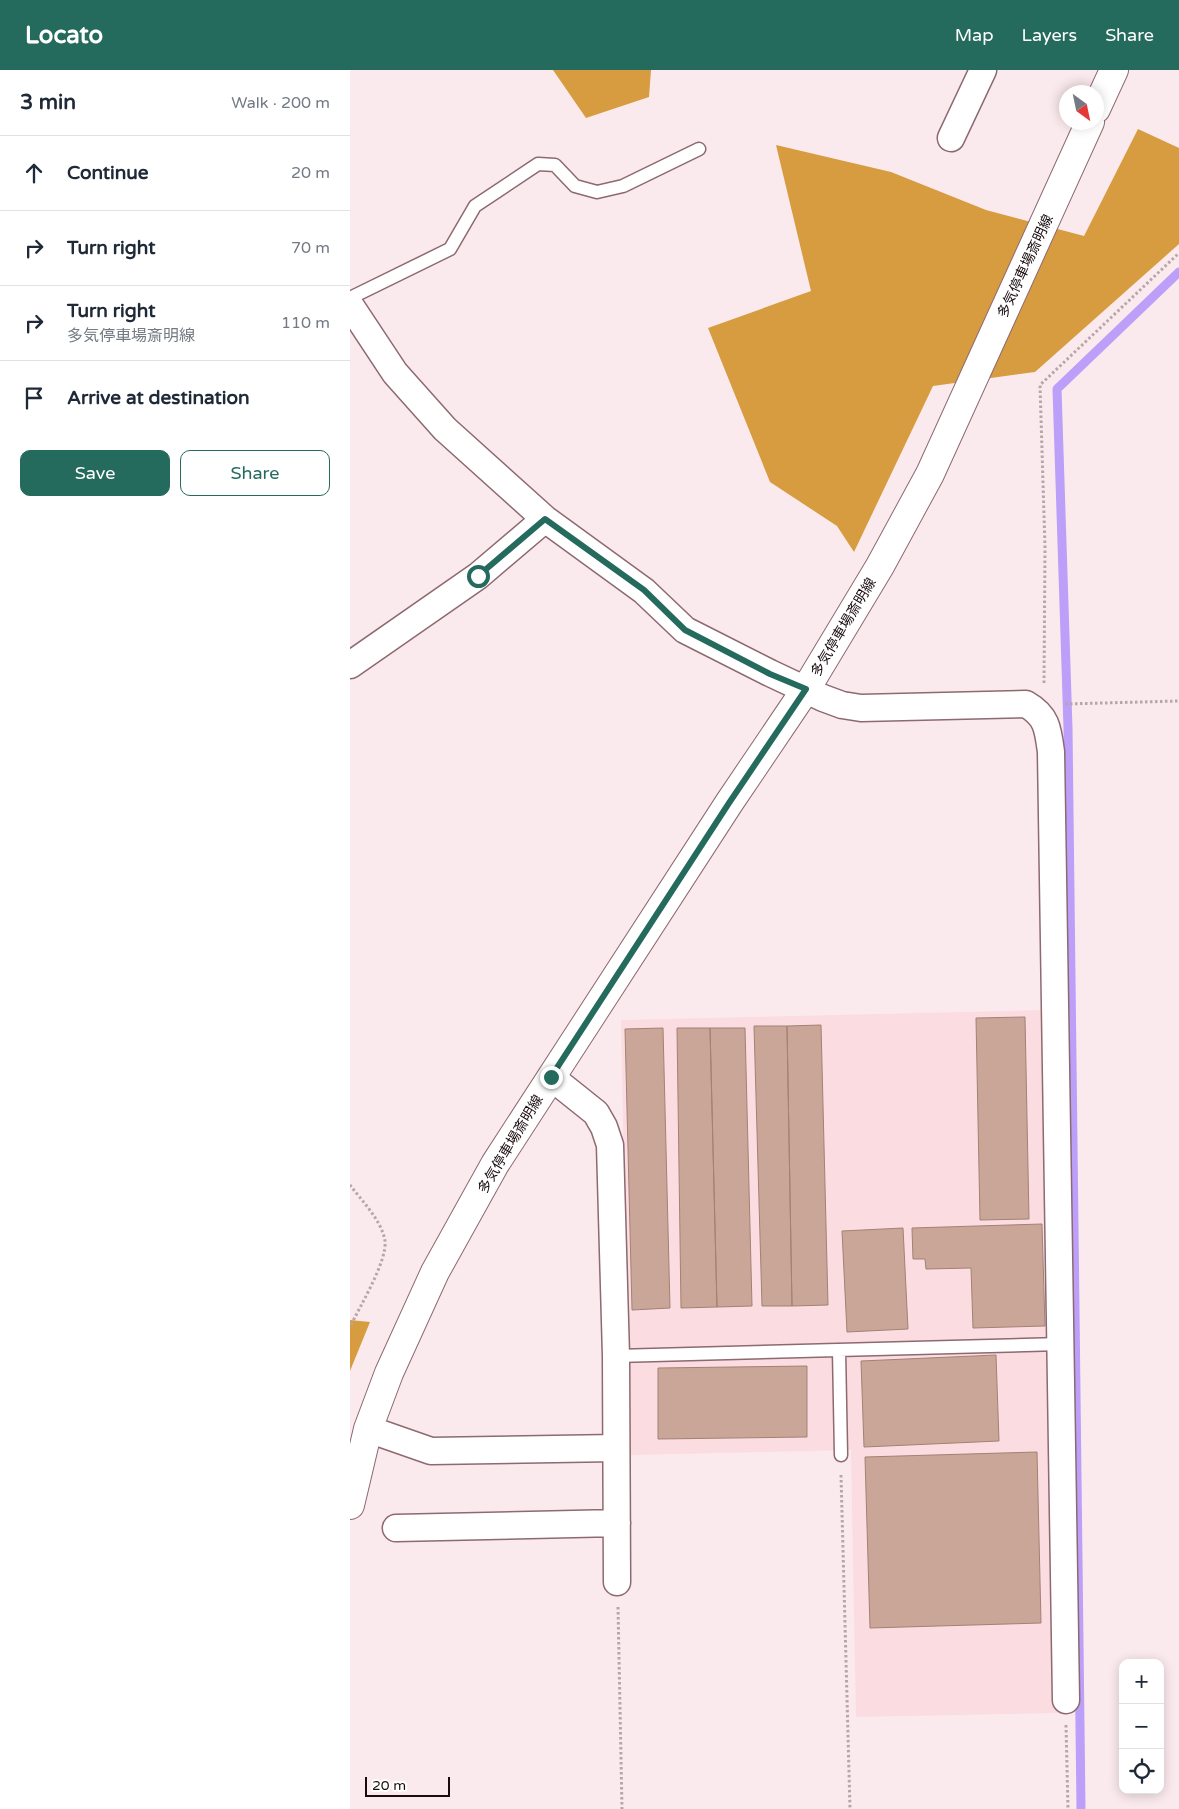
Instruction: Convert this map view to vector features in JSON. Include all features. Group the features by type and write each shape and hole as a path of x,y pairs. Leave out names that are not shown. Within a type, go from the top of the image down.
{"main road":[{"path":"1104,92 1114,70"},
{"name":"多気停車場斎明線","path":"350,1505 368,1429 389,1373 436,1272 495,1164 729,803 806,689 880,566 930,474 1086,130"}],"street":[{"path":"951,138 983,70"},
{"path":"350,305 395,372 445,429 545,519 644,590 685,630 770,674 842,705 861,708 1026,704 1042,716 1051,752 1066,1700"},
{"path":"350,665 478,576 545,519"},
{"path":"551,1077 596,1113 604,1127 610,1145 616,1356 617,1582"},
{"path":"368,1429 431,1451 616,1448"},
{"path":"396,1528 617,1524"}],"lane":[{"path":"350,298 450,250 475,206 538,164 555,165 574,186 597,192 623,186 699,149"},
{"path":"616,1356 1061,1344"},
{"path":"839,1350 841,1455"}],"path":[{"path":"1044,689 1045,547 1040,385 1179,253"},
{"path":"1077,703 1179,701"},
{"path":"350,1185 375,1217 385,1240 383,1259 350,1327"},
{"path":"841,1455 850,1809"},
{"path":"617,1582 622,1809"},
{"path":"1066,1700 1068,1809"}],"shaded area":[{"path":"553,70 651,70 649,97 586,118"},
{"path":"1138,129 1179,148 1179,244 1035,372 933,386 854,552 837,526 770,482 708,328 811,291 776,145 891,172 986,210 1084,236"},
{"path":"1046,1010 1057,1713 856,1717 851,1450 629,1455 621,1020"},
{"path":"350,1320 370,1322 350,1371"}],"building":[{"path":"1025,1017 1029,1219 980,1220 976,1018"},
{"path":"821,1025 828,1305 792,1306 787,1026"},
{"path":"754,1026 787,1026 792,1306 762,1306"},
{"path":"663,1028 670,1308 632,1310 625,1029"},
{"path":"677,1028 710,1028 717,1307 681,1308"},
{"path":"710,1028 745,1028 752,1306 717,1307"},
{"path":"1042,1224 1045,1326 973,1328 971,1268 926,1269 925,1259 913,1259 912,1228"},
{"path":"903,1228 908,1329 847,1332 842,1231"},
{"path":"996,1355 999,1441 864,1447 861,1361"},
{"path":"807,1366 807,1437 658,1439 658,1368"},
{"path":"1037,1452 1041,1623 870,1628 865,1457"}],"waterway":[{"path":"1081,1809 1068,728 1057,389 1179,272"}],"route":[{"path":"478,576 545,519 644,590 685,630 770,674 806,689 729,803 551,1077"}]}
